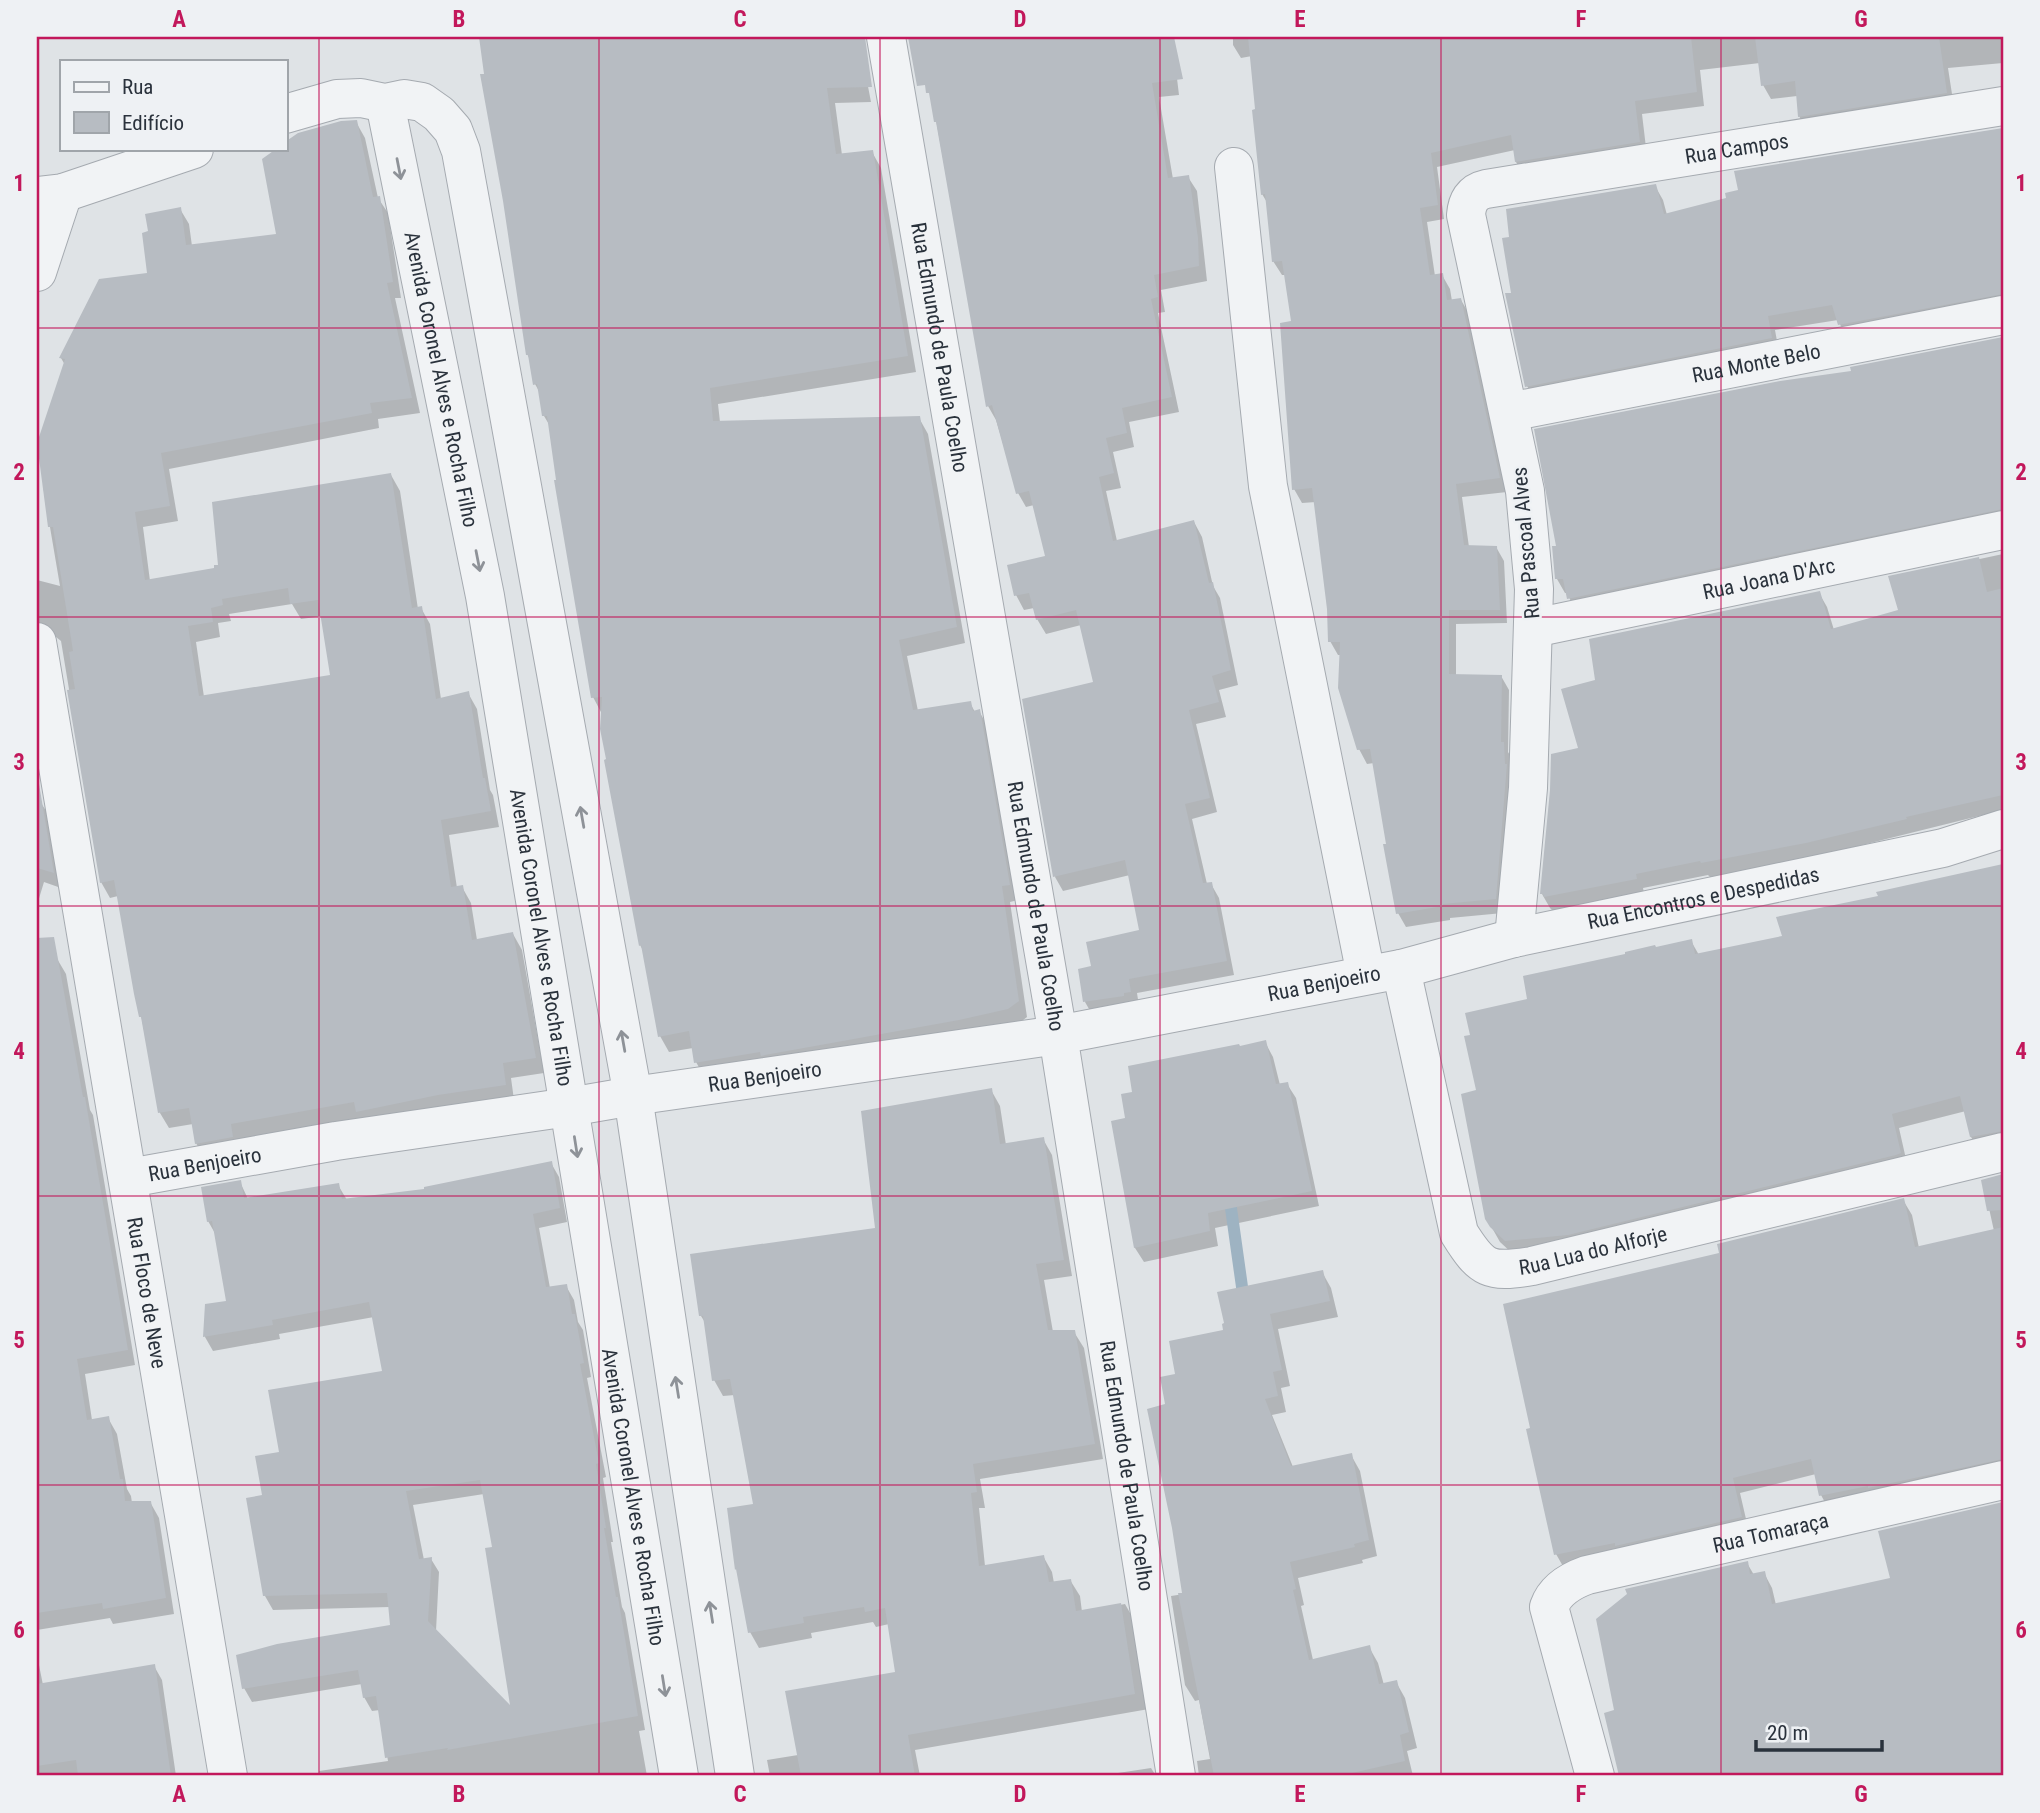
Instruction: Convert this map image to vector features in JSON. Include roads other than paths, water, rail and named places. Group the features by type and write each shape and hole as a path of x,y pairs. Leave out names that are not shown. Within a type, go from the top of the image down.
{"street":[{"name":"Rua Edmundo de Paula Coelho","path":"886,37 1058,1035 1176,1776"},
{"path":"287,113 338,99 361,98 385,103 404,99 422,102 439,114 453,130 461,151 633,1096 735,1776"},
{"name":"Avenida Coronel Alves e Rocha Filho","path":"385,103 485,596 679,1776"},
{"name":"Rua Campos","path":"1473,195 1486,189 2003,106"},
{"path":"37,272 50,195 191,150"},
{"name":"Rua Lua do Alforje","path":"1234,167 1268,486 1384,972 1459,1233 1473,1255 1486,1265 1505,1270 1532,1266 2003,1152"},
{"name":"Rua Pascoal Alves","path":"1473,195 1466,215 1525,491 1534,589 1528,788 1514,938"},
{"name":"Rua Monte Belo","path":"1509,412 2003,316"},
{"name":"Rua Joana D'Arc","path":"1534,628 2003,530"},
{"name":"Rua Floco de Neve","path":"37,642 228,1776"},
{"name":"Rua Encontros e Despedidas","path":"1384,972 1514,938 1943,848 2003,829"},
{"name":"Rua Benjoeiro","path":"129,1178 335,1141 1058,1035 1384,972"},
{"name":"Rua Tomaraça","path":"1595,1776 1549,1607 1551,1600 1567,1583 1587,1575 2003,1480"}],"waterway":[{"path":"1229,1194 1244,1301"}]}
